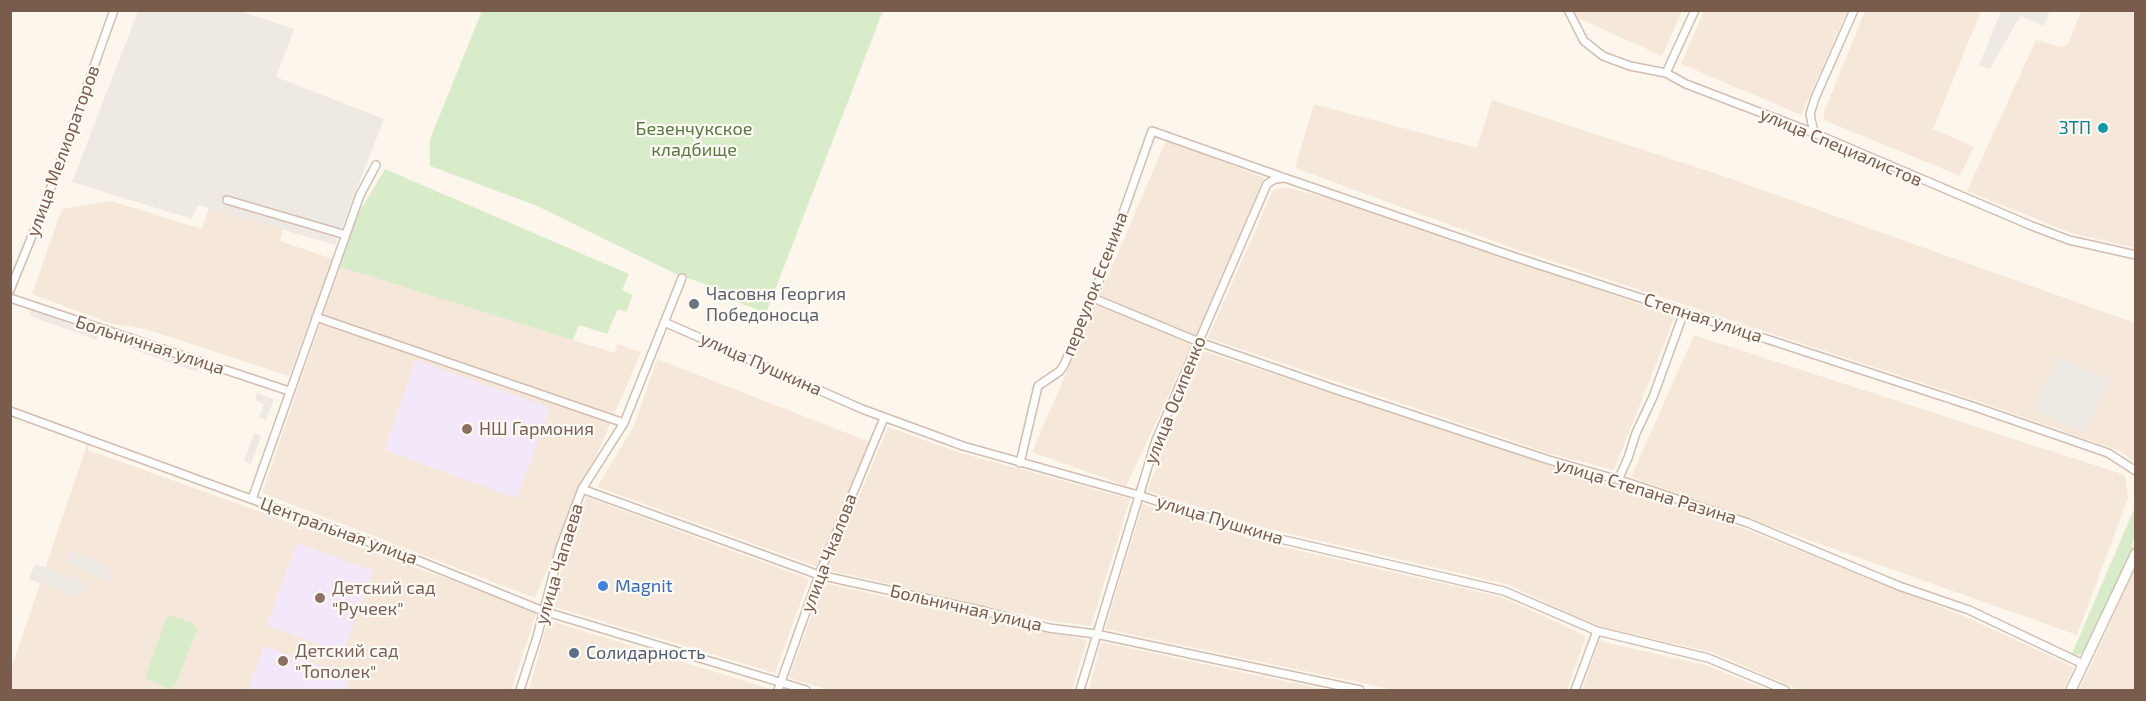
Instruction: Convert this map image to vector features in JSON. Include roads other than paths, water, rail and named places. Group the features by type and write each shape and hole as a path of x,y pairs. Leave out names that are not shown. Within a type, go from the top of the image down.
{"street":[{"name":"улица Мелиораторов","path":"10,290 45,204 114,10"},
{"name":"улица Специалистов","path":"1568,10 1584,41 1603,56 1630,66 1666,73 1686,84 1814,133 2069,240 2136,255"},
{"path":"1666,73 1695,10"},
{"path":"1814,133 1810,114 1815,98 1854,10"},
{"name":"Степная улица","path":"1152,131 1515,257 2108,453 2136,471"},
{"name":"переулок Есенина","path":"1020,463 1038,386 1060,371 1092,298 1152,131"},
{"path":"252,499 360,195 376,165"},
{"name":"улица Осипенко","path":"1080,690 1095,634 1156,440 1267,184 1275,179 1285,178"},
{"path":"227,200 346,235"},
{"name":"улица Чапаева","path":"520,690 537,637 560,548 582,489 624,423 682,278"},
{"name":"Больничная улица","path":"10,298 289,391"},
{"name":"улица Степана Разина","path":"1092,298 1199,342 1486,440 1748,523 1899,586 1969,610 2083,664"},
{"path":"1618,480 1628,458 1635,433 1653,397 1684,312"},
{"path":"316,317 624,423"},
{"name":"улица Пушкина","path":"664,322 884,418 963,446 1138,495 1263,535 1504,591 1597,631 1708,658 1785,690"},
{"name":"Центральная улица","path":"10,411 407,556 543,611 806,690"},
{"name":"улица Чкалова","path":"778,690 819,575 884,418"},
{"name":"Больничная улица","path":"582,489 819,575 984,611 1049,628 1095,634 1360,690"},
{"path":"2071,690 2136,553"},
{"path":"1575,690 1597,631"}],"place":[{"name":"ЗТП","path":"2103,128"},
{"name":"Часовня Георгия Победоносца","path":"694,304"},
{"name":"НШ Гармония","path":"467,429"},
{"name":"Magnit","path":"603,586"},
{"name":"Детский сад \"Ручеек\"","path":"320,598"},
{"name":"Солидарность","path":"574,653"},
{"name":"Детский сад \"Тополек\"","path":"283,661"}],"park label":[{"name":"Безенчукское кладбище","path":"694,139"}]}
